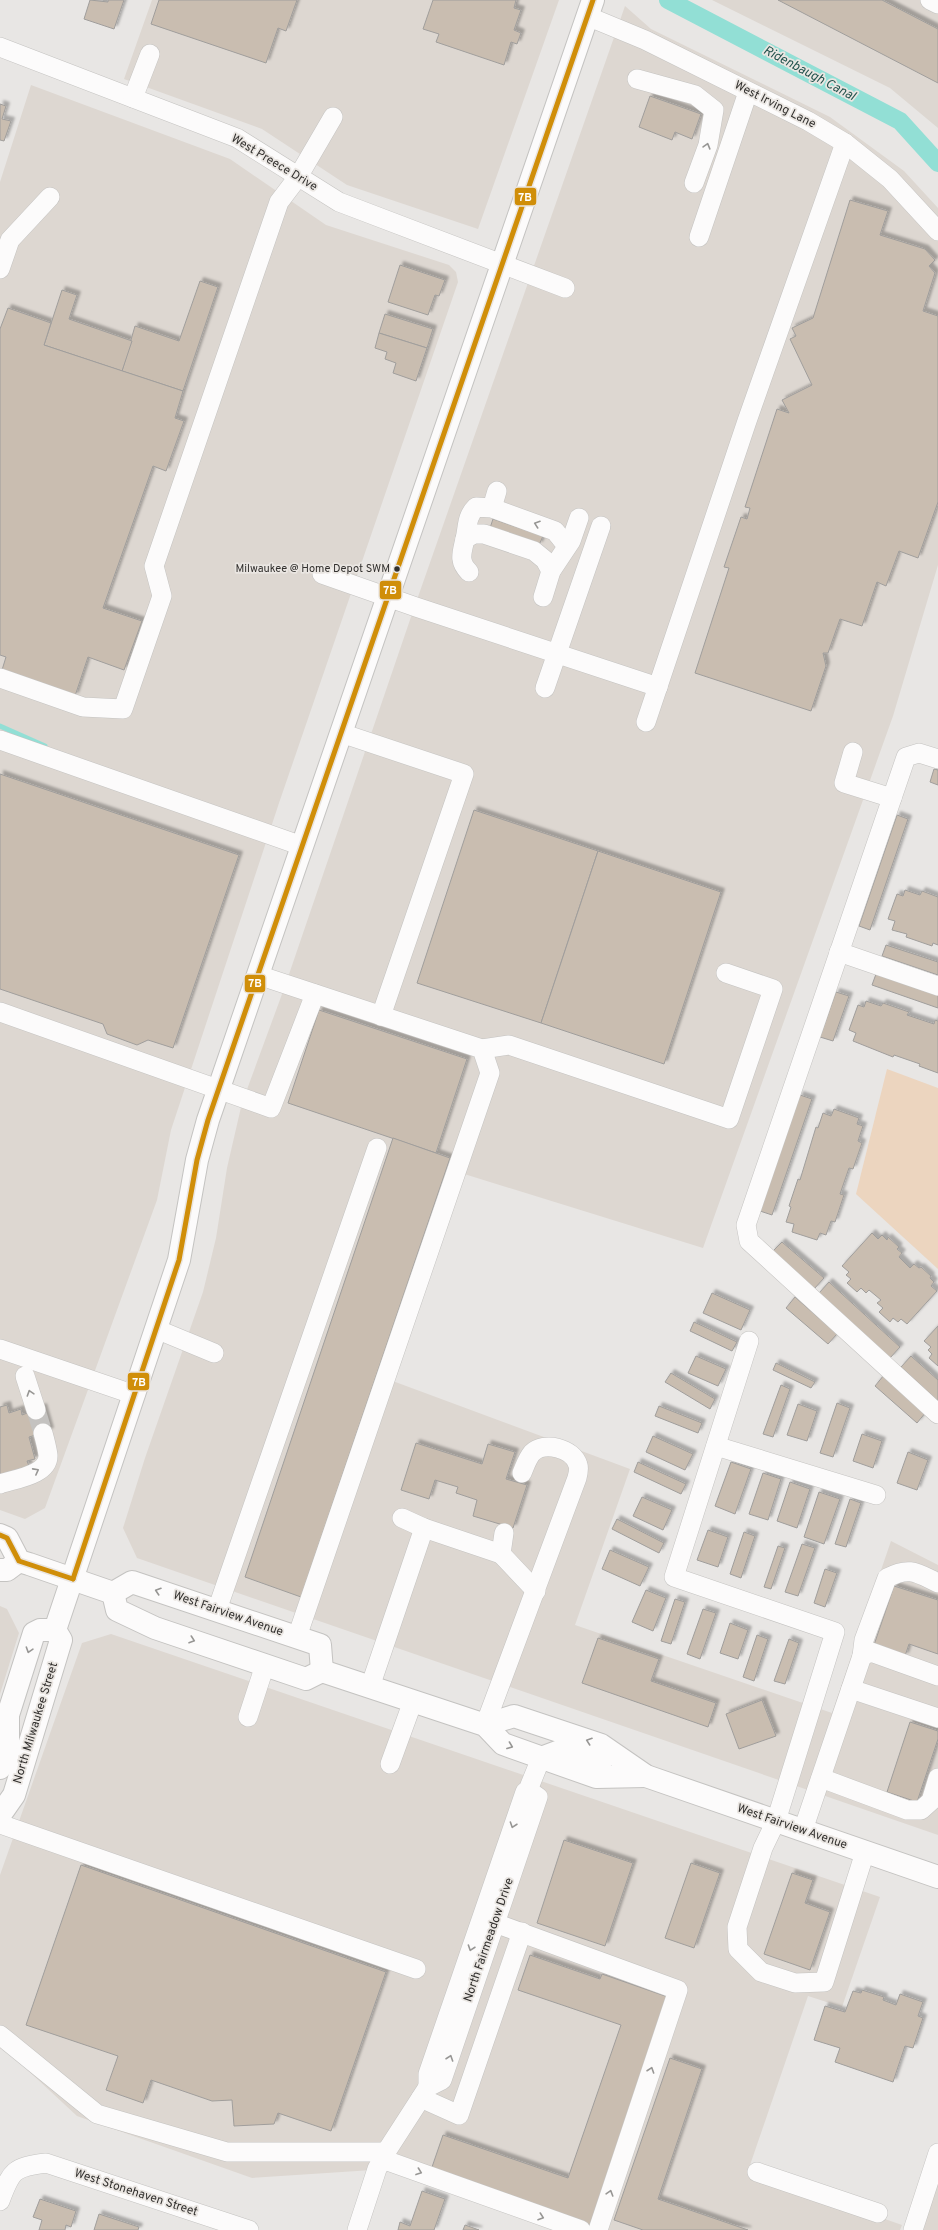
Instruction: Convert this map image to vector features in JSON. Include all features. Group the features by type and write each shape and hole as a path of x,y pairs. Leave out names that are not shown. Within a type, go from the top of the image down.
{"main road":[{"path":"55,1630 179,1260 197,1160 218,1089 590,8"},
{"path":"0,1535 7,1538 19,1561 113,1593 117,1610 148,1625 306,1679 322,1671"},
{"path":"0,1570 7,1570 19,1561"},
{"name":"West Fairview Avenue","path":"113,1593 132,1582 217,1610 320,1646 322,1671 485,1725 503,1744 596,1777 646,1776"},
{"name":"North Milwaukee Street","path":"0,1768 8,1745 8,1715 34,1633 40,1630 55,1630 61,1640 40,1711 14,1796 0,1815"},
{"name":"West Fairview Avenue","path":"485,1725 514,1716 601,1745 646,1776 938,1877"}],"street":[{"path":"930,0 938,4"},
{"name":"West Irving Lane","path":"590,8 645,40 808,121 845,143 890,179 938,231"},
{"name":"West Preece Drive","path":"0,47 237,138 339,202 565,288"},
{"path":"133,98 150,54"},
{"path":"637,79 695,95 714,110 708,145 694,183"},
{"path":"699,237 748,92"},
{"path":"0,678 83,707 123,709 162,596 154,566 279,202 298,176 333,117"},
{"path":"646,722 747,421 845,143"},
{"path":"0,269 10,240 50,197"},
{"path":"468,572 463,566 461,556 466,526 471,513 476,507 484,506 494,500 555,530 567,546"},
{"path":"543,597 551,572 571,541 579,518"},
{"path":"545,688 600,526"},
{"path":"465,539 474,534 484,534 534,551 545,560 551,572"},
{"path":"322,574 658,688"},
{"path":"341,733 464,774 381,1016"},
{"path":"0,740 302,846"},
{"path":"853,752 844,783 892,798"},
{"path":"938,759 919,753 906,757 746,1225 749,1241 938,1414"},
{"path":"839,952 938,986"},
{"path":"258,975 482,1050 509,1045 728,1119 773,989 726,973"},
{"path":"0,1012 272,1108 315,994"},
{"path":"297,1638 490,1072 482,1050"},
{"path":"217,1610 377,1148"},
{"path":"156,1328 214,1353"},
{"path":"749,1341 674,1577 835,1632 776,1821 763,1848 737,1927 738,1949 761,1972 775,1978 802,1984 824,1982 865,1852"},
{"path":"0,1349 135,1395"},
{"path":"25,1376 36,1410"},
{"path":"0,1484 38,1471 45,1465 48,1456 43,1433"},
{"path":"716,1446 876,1495"},
{"path":"485,1725 578,1478 578,1465 572,1457 562,1450 543,1447 533,1453 522,1473"},
{"path":"402,1518 424,1528 501,1554 536,1591"},
{"path":"370,1687 424,1528"},
{"path":"501,1554 504,1533"},
{"path":"803,1830 862,1656 864,1640 888,1578 900,1571 913,1571 938,1583"},
{"path":"862,1656 871,1652 938,1676"},
{"path":"248,1717 265,1664"},
{"path":"851,1689 938,1718"},
{"path":"390,1764 413,1701"},
{"name":"North Fairmeadow Drive","path":"425,2093 428,2074 525,1792 528,1790 541,1758"},
{"path":"820,1778 907,1810 921,1810 931,1801 938,1778"},
{"name":"North Fairmeadow Drive","path":"357,2230 384,2156 425,2093 442,2080 538,1797 528,1790"},
{"path":"0,1824 416,1969"},
{"path":"495,1923 678,1990 598,2230"},
{"path":"425,2093 459,2115 522,1932"},
{"path":"0,2035 97,2114 227,2152 384,2156 581,2230"},
{"path":"913,2230 938,2153"},
{"name":"West Stonehaven Street","path":"0,2201 8,2179 23,2166 46,2163 249,2230"},
{"path":"757,2172 878,2213"}],"shaded area":[{"path":"152,0 559,0 478,229 347,185 262,129 124,79"},
{"path":"712,0 938,0 938,128 890,88"},
{"path":"625,6 651,29 830,117 904,171 938,208 938,565 893,716 703,1248 461,1173 390,1380 630,1469 575,1625 832,1713 891,1541 938,1565 938,1835 137,1558 123,1528 145,1458 203,1292 216,1238 227,1168 242,1103 285,986 412,614"},
{"path":"31,85 230,159 326,225 449,265 456,272 458,282 279,803 171,1130 157,1200 45,1508 25,1519 0,1510 0,182"},
{"path":"887,1069 938,1088 938,1269 856,1194"},
{"path":"0,1606 7,1609 19,1633 0,1694"},
{"path":"111,1634 880,1897 842,2007 808,1996 748,2171 902,2225 900,2230 574,2230 403,2168 252,2178 77,2116 6,2050 0,2047 0,1875 82,1643"},
{"path":"938,2180 938,2230 921,2230"}],"building":[{"path":"90,0 108,2 108,0 124,0 114,29 84,19"},
{"path":"159,0 297,0 286,31 278,28 266,63 151,24"},
{"path":"433,0 516,0 514,8 521,10 514,30 521,33 517,44 511,42 504,65 436,42 439,34 423,29"},
{"path":"778,0 882,0 938,29 938,83"},
{"path":"650,96 701,114 692,139 675,132 672,140 639,127"},
{"path":"0,104 6,106 2,119 11,121 4,141 0,140"},
{"path":"850,200 888,211 880,235 925,249 935,260 929,266 935,273 923,311 938,316 938,502 918,558 899,551 886,586 877,582 862,626 840,619 828,653 823,653 826,666 811,711 695,673 729,568 724,567 741,517 747,519 750,508 745,507 777,409 789,413 782,400 812,385 790,339 796,336 792,328 813,318"},
{"path":"400,265 445,280 439,296 435,295 428,315 388,302"},
{"path":"200,281 218,287 183,391 122,371 135,326 179,341"},
{"path":"62,290 77,295 69,319 132,341 122,371 44,345"},
{"path":"8,308 51,323 44,345 183,391 175,418 184,421 166,471 153,466 103,608 142,621 124,670 88,657 75,696 2,670 6,657 0,655 0,329"},
{"path":"385,314 433,329 427,348 379,333"},
{"path":"379,333 427,348 416,381 393,373 396,363 385,359 387,352 375,348"},
{"path":"493,519 543,536 539,545 490,528"},
{"path":"934,769 938,770 938,785 930,782"},
{"path":"0,774 239,855 173,1048 148,1040 137,1045 107,1034 103,1024 0,989"},
{"path":"474,810 598,851 541,1023 417,983"},
{"path":"897,815 908,819 870,930 859,926"},
{"path":"598,851 721,892 664,1064 541,1023"},
{"path":"905,890 920,895 922,891 938,897 938,945 933,943 932,946 906,937 907,934 892,930 895,921 888,919 897,894 903,896"},
{"path":"886,945 938,962 938,975 882,956"},
{"path":"876,974 938,995 938,1008 872,985"},
{"path":"836,992 849,996 833,1041 820,1037"},
{"path":"866,1001 881,1006 883,1003 909,1012 907,1015 934,1024 935,1020 938,1021 938,1073 919,1066 920,1064 894,1055 893,1057 853,1041 856,1033 849,1030 858,1005 864,1007"},
{"path":"319,1010 467,1059 436,1153 288,1103"},
{"path":"800,1095 812,1099 772,1215 760,1211"},
{"path":"834,1109 859,1118 857,1124 863,1126 858,1141 862,1143 853,1169 849,1168 840,1194 844,1195 835,1222 831,1221 826,1235 820,1233 817,1240 792,1232 794,1224 786,1222 791,1207 789,1206 798,1179 800,1180 816,1127 818,1128 823,1113 831,1116"},
{"path":"393,1138 450,1158 301,1597 245,1577"},
{"path":"872,1233 878,1239 882,1235 887,1240 888,1237 899,1247 897,1249 902,1253 899,1257 910,1268 914,1264 919,1268 921,1267 931,1276 930,1278 934,1282 931,1286 937,1291 907,1324 901,1319 898,1322 893,1318 890,1322 879,1312 883,1308 877,1303 881,1300 869,1290 866,1293 861,1288 857,1292 847,1283 851,1279 846,1275 849,1272 842,1266"},
{"path":"782,1242 824,1278 814,1289 772,1252"},
{"path":"829,1282 900,1347 890,1358 819,1293"},
{"path":"712,1293 750,1310 741,1330 703,1313"},
{"path":"795,1297 837,1334 828,1344 786,1308"},
{"path":"694,1322 737,1342 732,1351 690,1331"},
{"path":"938,1326 938,1366 929,1358 932,1354 928,1350 931,1347 924,1341"},
{"path":"696,1356 726,1369 718,1386 688,1373"},
{"path":"911,1356 938,1380 938,1401 901,1367"},
{"path":"776,1363 815,1382 811,1388 773,1370"},
{"path":"671,1373 715,1399 710,1409 665,1382"},
{"path":"884,1375 926,1412 917,1423 875,1386"},
{"path":"781,1385 790,1389 773,1437 763,1434"},
{"path":"837,1403 850,1408 833,1457 820,1453"},
{"path":"798,1404 817,1411 807,1441 787,1435"},
{"path":"7,1405 9,1413 21,1409 22,1415 43,1407 50,1431 29,1437 35,1459 27,1461 29,1466 0,1475 0,1407"},
{"path":"659,1406 702,1423 698,1433 655,1416"},
{"path":"862,1434 882,1441 873,1468 853,1461"},
{"path":"653,1436 693,1454 685,1470 646,1452"},
{"path":"416,1443 482,1464 488,1444 515,1452 506,1479 527,1485 513,1528 473,1516 477,1500 456,1493 458,1487 435,1480 429,1499 401,1490"},
{"path":"908,1452 928,1460 917,1490 897,1483"},
{"path":"638,1462 686,1484 681,1494 634,1472"},
{"path":"731,1462 751,1469 735,1514 715,1506"},
{"path":"763,1473 781,1479 768,1520 749,1514"},
{"path":"790,1482 810,1489 797,1528 777,1521"},
{"path":"819,1492 840,1499 824,1544 804,1537"},
{"path":"642,1497 672,1510 663,1530 633,1516"},
{"path":"850,1499 861,1503 846,1547 835,1544"},
{"path":"617,1519 664,1543 659,1553 612,1529"},
{"path":"708,1530 728,1537 718,1567 697,1560"},
{"path":"744,1532 755,1536 741,1578 730,1574"},
{"path":"802,1544 815,1548 798,1596 785,1592"},
{"path":"778,1546 785,1548 771,1589 764,1587"},
{"path":"610,1550 649,1567 640,1586 602,1569"},
{"path":"825,1569 837,1573 825,1607 814,1603"},
{"path":"894,1586 938,1600 938,1654 909,1644 905,1656 874,1645"},
{"path":"646,1590 666,1598 653,1631 632,1622"},
{"path":"675,1599 685,1602 671,1644 661,1641"},
{"path":"703,1609 716,1613 700,1659 687,1654"},
{"path":"730,1623 748,1630 738,1659 720,1653"},
{"path":"757,1635 768,1639 754,1681 743,1677"},
{"path":"598,1638 659,1659 651,1681 716,1703 708,1727 582,1683"},
{"path":"789,1639 799,1643 785,1684 774,1681"},
{"path":"762,1700 776,1736 739,1749 726,1714"},
{"path":"910,1722 938,1731 938,1739 917,1802 887,1792"},
{"path":"564,1840 633,1863 605,1946 537,1923"},
{"path":"691,1863 720,1873 694,1948 665,1938"},
{"path":"81,1865 386,1972 331,2131 278,2113 274,2124 234,2126 232,2100 212,2101 151,2080 143,2103 106,2090 118,2056 26,2025"},
{"path":"792,1873 813,1880 805,1903 830,1912 810,1970 764,1954"},
{"path":"530,1955 600,1979 602,1974 668,1997 590,2225 431,2170 443,2135 568,2178 621,2025 518,1990"},
{"path":"862,1990 884,1997 883,2000 896,2005 900,1994 923,2002 918,2016 923,2018 913,2048 905,2046 893,2082 835,2062 840,2048 814,2040 825,2006 845,2012 853,1991 861,1993"},
{"path":"670,2058 702,2069 658,2199 748,2230 643,2230 614,2220"},
{"path":"422,2191 445,2199 434,2230 398,2230 400,2222 410,2226"},
{"path":"40,2199 76,2211 71,2227 66,2225 65,2230 39,2230 42,2220 33,2217"},
{"path":"99,2214 139,2227 138,2230 94,2230"},
{"path":"465,2225 479,2230 463,2230"}],"waterway":[{"name":"Ridenbaugh Canal","path":"668,0 900,121 938,163"},
{"path":"0,726 45,746"}],"tunnel":[{"path":"36,1410 43,1433"}],"transit line":[{"name":"7B","path":"73,1579 179,1260 197,1160 208,1120 593,0"},
{"name":"7B","path":"0,1535 7,1538 19,1561 73,1579"}],"place":[{"name":"Milwaukee @ Home Depot SWM","path":"397,569"}]}
